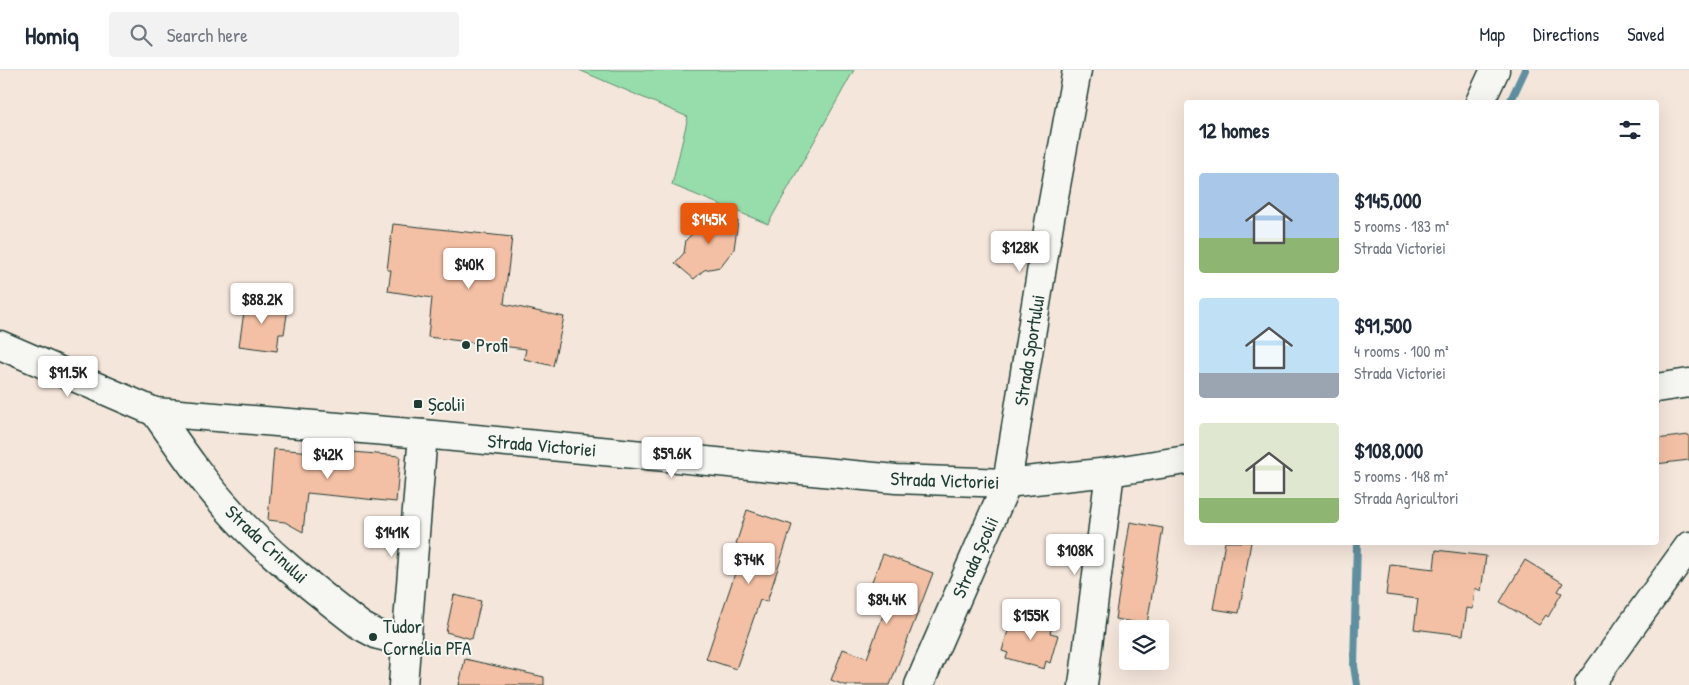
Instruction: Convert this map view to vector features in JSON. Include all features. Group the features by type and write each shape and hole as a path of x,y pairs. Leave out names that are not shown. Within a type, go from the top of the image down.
{"street":[{"name":"Strada Sportului","path":"1007,483 1049,224 1077,70"},
{"path":"1481,100 1495,70"},
{"name":"Strada Victoriei","path":"0,345 155,412 423,434 896,479 1007,483 1110,472 1184,460"},
{"path":"1659,388 1689,383"},
{"name":"Strada Crinului","path":"155,412 196,470 229,510 259,541 361,626 378,635 407,642"},
{"path":"403,685 423,434"},
{"path":"1083,685 1110,472"},
{"name":"Strada Școlii","path":"919,685 1007,483"},
{"path":"1589,685 1689,546"}],"green space":[{"path":"579,70 854,70 768,224 672,185 688,117"}],"building":[{"path":"725,213 738,221 734,249 720,267 704,270 694,279 675,263 684,253 686,240 704,222"},
{"path":"393,224 512,237 504,304 564,317 553,366 524,359 526,349 428,337 432,298 388,291 391,270 387,270"},
{"path":"246,298 267,301 267,305 288,308 284,334 279,334 277,351 239,346"},
{"path":"1689,435 1689,460 1659,464 1659,439"},
{"path":"274,449 341,454 341,451 400,456 396,502 307,493 303,532 285,522 268,520"},
{"path":"747,510 792,525 767,602 760,600 736,669 706,659 744,547 736,544"},
{"path":"1130,522 1163,528 1148,620 1115,619"},
{"path":"1224,545 1250,545 1239,613 1213,609"},
{"path":"1436,550 1486,556 1481,591 1475,588 1473,609 1467,608 1463,635 1414,629 1418,599 1386,595 1390,564 1434,569"},
{"path":"883,554 933,573 890,685 844,685 831,680 843,649 867,658 891,594 870,586"},
{"path":"1525,560 1563,583 1558,591 1562,593 1548,617 1546,615 1539,625 1500,602"},
{"path":"454,595 481,601 472,639 446,632"},
{"path":"1022,612 1054,621 1050,633 1058,635 1050,663 1046,661 1044,669 1006,658 1008,653 1002,651 1010,624 1017,626"},
{"path":"465,659 544,677 544,685 459,685"}],"waterway":[{"path":"1511,100 1525,70"},
{"path":"1357,545 1354,666 1357,685"}],"place":[{"name":"Profi","path":"466,345"},
{"name":"Școlii","path":"418,404"},
{"name":"Tudor Cornelia PFA","path":"373,637"}]}
